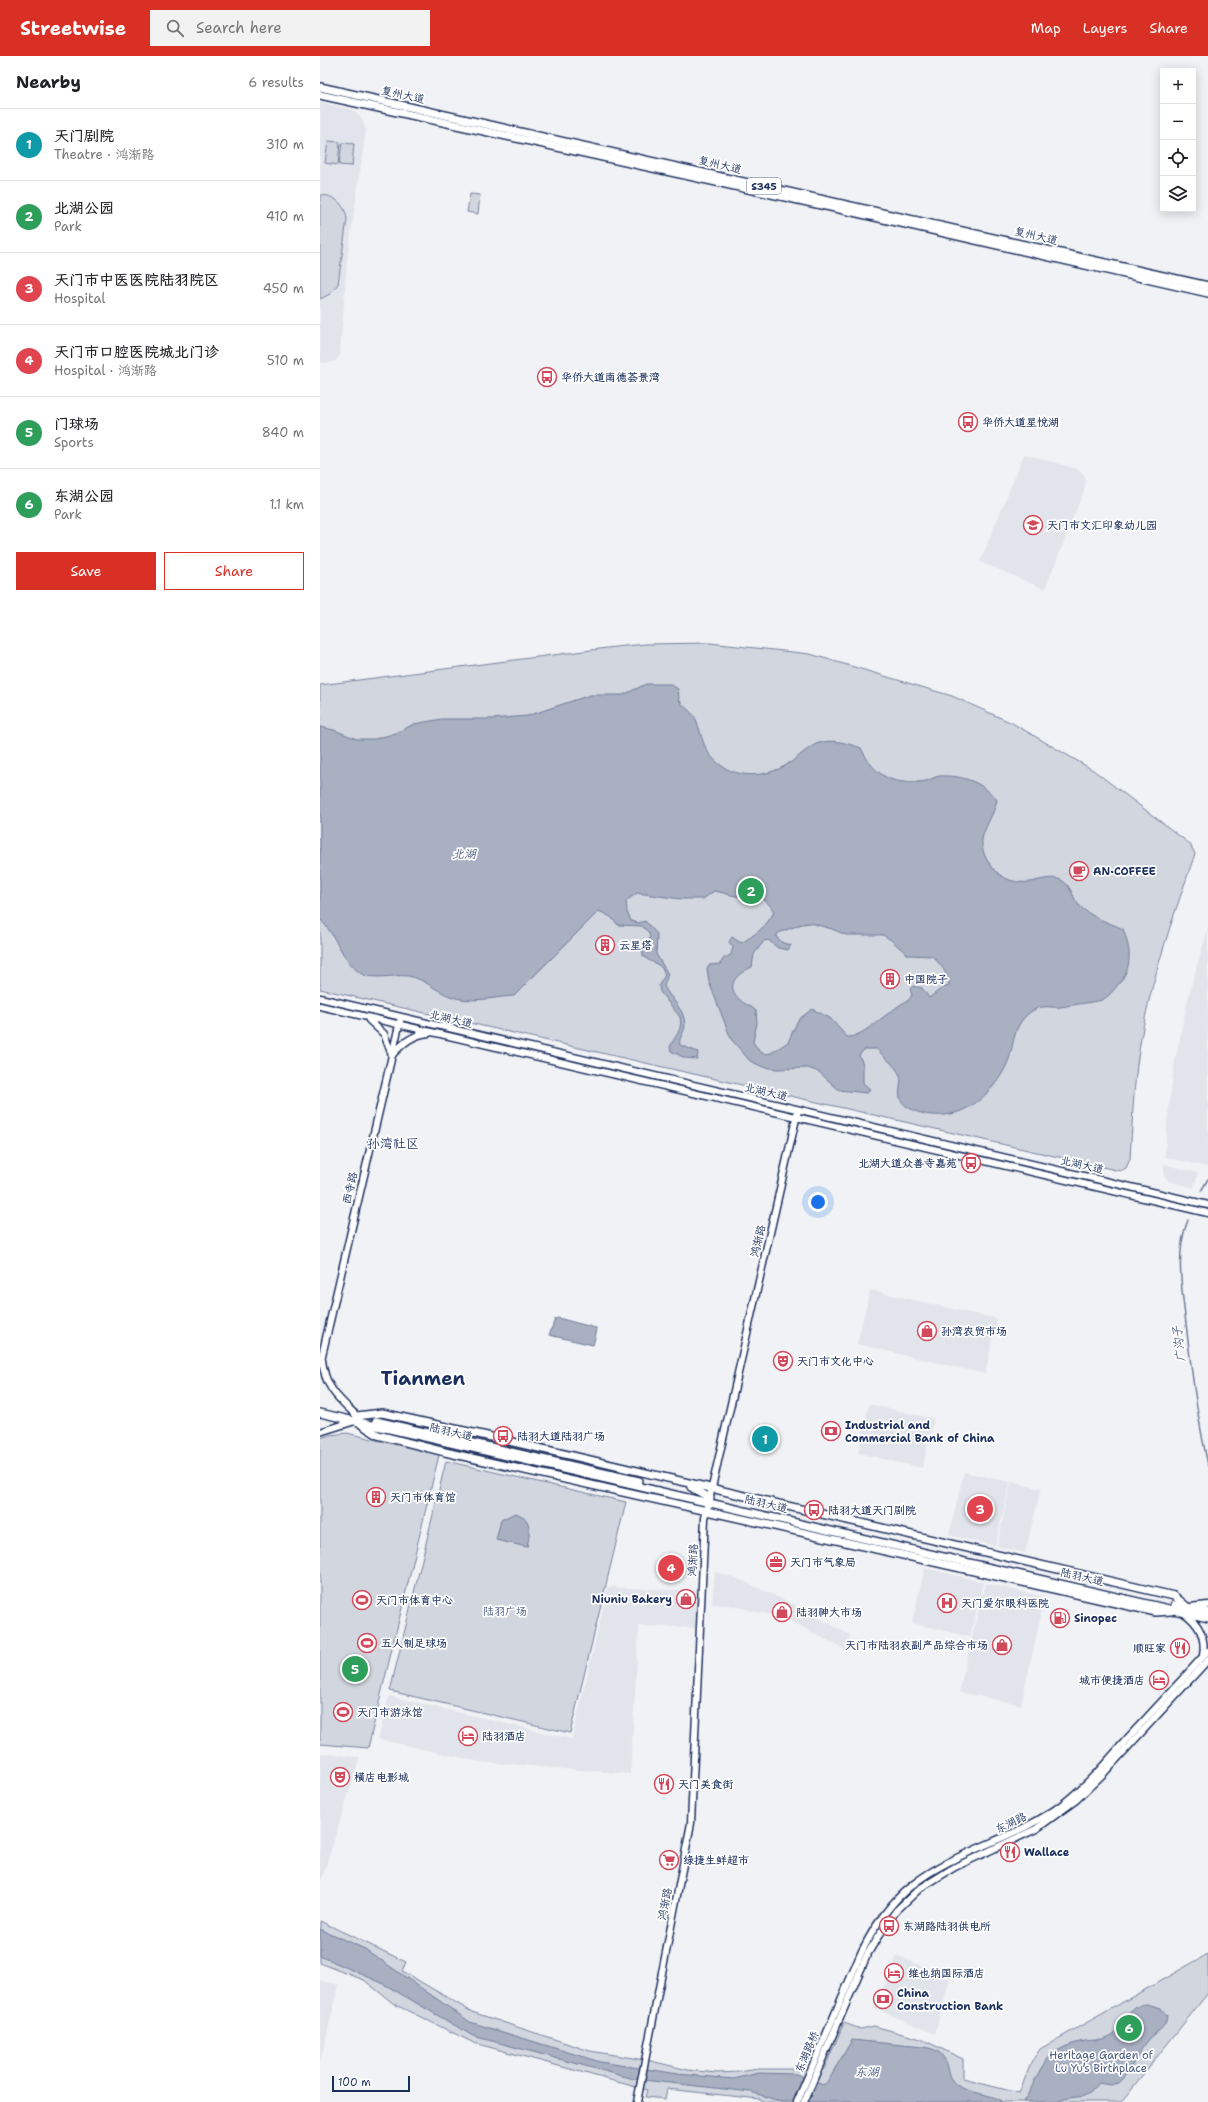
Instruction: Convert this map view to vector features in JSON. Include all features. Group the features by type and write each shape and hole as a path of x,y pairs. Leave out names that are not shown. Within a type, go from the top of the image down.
{"main road":[{"name":"复州大道","path":"320,87 1208,286"},
{"name":"复州大道","path":"320,95 824,206 1208,293"},
{"name":"北湖大道","path":"320,998 1208,1205"},
{"name":"北湖大道","path":"320,1006 1208,1213"},
{"path":"362,1016 372,1021 384,1034 392,1055 410,1039 424,1033 435,1033"},
{"name":"西寺路","path":"321,1360 401,1017"},
{"name":"鸿渐路","path":"637,2102 690,1823 707,1511 798,1110"},
{"path":"321,1360 327,1383 339,1400 356,1419 378,1435 686,1507 1156,1612 1179,1610 1197,1624 1203,1640 1207,1659"},
{"name":"陆羽大道","path":"320,1408 356,1419 514,1458 709,1500 1208,1612"},
{"name":"陆羽大道","path":"320,1413 458,1439 1208,1618"},
{"path":"320,1432 356,1419 382,1413 487,1436 682,1483 1174,1596 1188,1608 1208,1605"},
{"path":"458,1439 487,1436"},
{"path":"514,1458 528,1470"},
{"path":"682,1483 709,1500"},
{"path":"686,1507 709,1500"},
{"name":"东湖路","path":"839,2012 867,1941 888,1909 905,1892 940,1867 1028,1826 1066,1802 1207,1659 1208,1651"},
{"name":"东湖路桥","path":"797,2102 839,2012"},
{"name":"东湖路桥","path":"804,2102 839,2012"}],"shaded area":[{"path":"320,102 353,110 361,117 366,130 347,260 340,355 336,361 327,363 320,362"},
{"name":"天门市文汇印象幼儿园","path":"1024,454 1077,469 1086,477 1085,488 1045,589 980,562"},
{"path":"1208,928 1208,1167 1165,1157 1167,1123 1175,1060 1190,990"},
{"path":"1164,1164 1198,1173 1194,1188 1169,1181 1164,1176"},
{"name":"孙湾农贸市场","path":"870,1290 997,1319 985,1374 857,1344"},
{"path":"869,1404 934,1419 922,1468 858,1453"},
{"path":"964,1472 1010,1482 995,1546 949,1535"},
{"path":"1011,1482 1041,1489 1025,1553 997,1546"},
{"name":"天门爱尔眼科医院","path":"925,1568 983,1582 970,1637 912,1623"},
{"name":"陆羽神大市场","path":"715,1572 736,1578 791,1603 850,1635 846,1650 787,1619 729,1605 712,1604"},
{"name":"天门市陆羽农副产品综合市场","path":"985,1583 1045,1597 1021,1705 959,1692"},
{"path":"608,1587 699,1591 698,1628 639,1626 630,1774 480,1762 378,1739 389,1696 572,1739"},
{"path":"320,1753 360,1757 321,1882 320,1882"},
{"path":"897,1955 950,1979 935,2034 875,2008"},
{"path":"320,1980 339,1985 320,2063"}],"green space":[{"path":"328,141 340,142 338,165 325,163"},
{"path":"342,143 354,144 352,166 339,165"},
{"path":"470,194 480,195 478,214 467,212"},
{"path":"320,195 325,195 338,201 344,209 347,219 338,284 330,294 320,299"},
{"path":"710,643 810,654 952,696 1012,723 1093,770 1190,844 1195,854 1160,958 1146,1011 1134,1088 1130,1159 1126,1168 1120,1171 320,989 320,685 615,647 646,644"},
{"name":"天门市体育中心","path":"347,1433 439,1455 368,1748 320,1744 320,1438"},
{"name":"陆羽广场","path":"446,1461 626,1502 570,1733 390,1691"},
{"name":"Heritage Garden of Lu Yu’s Birthplace","path":"320,1921 406,1962 402,1971 472,2012 590,2051 651,2061 688,2070 717,2073 758,2069 824,2069 844,2023 861,2029 874,2026 921,2039 963,2059 963,2079 1019,2093 1032,2061 1040,2049 1208,1954 1208,1993 1121,2102 765,2102 759,2099 667,2089 665,2099 645,2097 647,2090 474,2043 394,2004 364,1980 320,1963"}],"water":[{"name":"北湖","path":"646,684 670,684 678,689 679,700 696,719 708,752 726,769 735,772 754,775 774,771 787,765 807,749 816,744 833,741 861,748 866,758 879,773 895,780 914,782 926,781 938,776 948,776 964,778 978,784 997,800 982,840 985,855 993,868 997,873 1012,881 1031,882 1049,878 1061,880 1067,885 1082,909 1093,916 1123,929 1129,949 1129,962 1125,975 1113,991 1102,1000 1061,1007 1043,1007 1032,1011 1021,1021 1005,1069 992,1088 975,1104 965,1109 944,1115 929,1115 910,1109 902,1102 900,1099 900,1076 893,1065 877,1049 865,1049 859,1055 863,1064 863,1083 870,1089 867,1093 839,1090 819,1072 808,1068 777,1069 763,1067 750,1061 731,1039 709,982 707,968 709,965 720,964 724,958 731,955 733,947 729,942 732,937 741,943 756,933 768,922 774,912 766,901 758,897 736,896 714,891 703,899 681,899 637,893 626,901 627,912 631,921 638,923 645,921 657,934 656,954 668,974 664,986 683,1014 685,1028 680,1040 680,1045 698,1052 697,1059 685,1058 671,1051 670,1047 681,1022 680,1017 660,992 659,985 665,975 664,971 659,965 643,956 642,946 650,938 649,933 642,926 618,925 611,917 599,911 514,996 465,1000 445,994 414,977 370,977 360,973 354,968 348,961 326,925 320,919 320,727 334,730 357,739 375,739 396,733 414,724 442,719 492,719 527,716 590,695 623,695","holes":["810,923 832,929 846,935 883,935 908,955 932,956 946,974 949,986 942,988 929,998 922,988 913,986 910,989 912,995 909,1000 902,1003 869,1028 853,1036 847,1037 830,1018 812,1009 798,1020 788,1042 771,1053 765,1054 760,1052 753,1042 757,1023 756,1011 752,1007 742,1002 735,995 733,990 734,980 752,967 754,954 764,941 768,940 778,948 788,950 791,945 783,943 776,937 778,933 802,924"]},
{"path":"558,1318 596,1328 597,1330 593,1345 549,1335 555,1319"},
{"path":"515,1513 525,1518 529,1526 527,1547 496,1540 501,1520"},
{"name":"东湖","path":"320,1929 365,1949 470,2022 600,2062 678,2074 734,2079 758,2073 796,2074 823,2085 827,2082 852,2040 923,2047 933,2049 940,2053 944,2058 949,2075 957,2085 962,2088 995,2098 1002,2102 782,2102 751,2092 634,2079 473,2036 382,1983 320,1956"},
{"path":"1147,2004 1161,2008 1167,2016 1166,2021 1162,2028 1143,2047 1127,2074 1119,2083 1111,2085 1098,2083 1091,2092 1084,2096 1064,2099 1057,2102 1023,2102 1042,2066 1055,2053 1064,2047 1076,2043 1099,2040 1112,2035 1117,2031 1135,2008 1140,2005"}],"waterway":[{"name":"广沟子","path":"1201,1191 1208,1179"},
{"name":"广沟子","path":"1188,1220 1181,1247 1180,1261 1182,1290 1191,1366 1201,1432 1208,1465"}],"place":[{"name":"华侨大道南德荟景湾","path":"547,377"},
{"name":"华侨大道星悦湖","path":"968,422"},
{"name":"天门市文汇印象幼儿园","path":"1033,525"},
{"name":"AN·COFFEE","path":"1079,871"},
{"name":"北湖公园","path":"751,891"},
{"name":"云星塔","path":"605,945"},
{"name":"中国院子","path":"890,979"},
{"name":"北湖大道众善寺嘉苑","path":"971,1163"},
{"name":"孙湾农贸市场","path":"927,1331"},
{"name":"天门市文化中心","path":"783,1361"},
{"name":"Industrial and Commercial Bank of China","path":"831,1431"},
{"name":"陆羽大道陆羽广场","path":"503,1436"},
{"name":"天门剧院","path":"765,1439"},
{"name":"天门市体育馆","path":"376,1497"},
{"name":"天门市中医医院陆羽院区","path":"980,1509"},
{"name":"陆羽大道天门剧院","path":"814,1510"},
{"name":"天门市气象局","path":"776,1562"},
{"name":"天门市口腔医院城北门诊","path":"671,1568"},
{"name":"Niuniu Bakery","path":"686,1599"},
{"name":"天门市体育中心","path":"362,1600"},
{"name":"天门爱尔眼科医院","path":"947,1603"},
{"name":"陆羽神大市场","path":"782,1612"},
{"name":"Sinopec","path":"1060,1618"},
{"name":"五人制足球场","path":"367,1643"},
{"name":"天门市陆羽农副产品综合市场","path":"1002,1645"},
{"name":"顺旺家","path":"1180,1648"},
{"name":"门球场","path":"355,1669"},
{"name":"城市便捷酒店","path":"1159,1680"},
{"name":"天门市游泳馆","path":"343,1712"},
{"name":"陆羽酒店","path":"468,1736"},
{"name":"横店电影城","path":"340,1777"},
{"name":"天门美食街","path":"664,1784"},
{"name":"Wallace","path":"1010,1852"},
{"name":"绿捷生鲜超市","path":"669,1860"},
{"name":"东湖路陆羽供电所","path":"889,1926"},
{"name":"维也纳国际酒店","path":"894,1973"},
{"name":"China Construction Bank","path":"883,1999"},
{"name":"东湖公园","path":"1129,2028"}],"district":[{"name":"孙湾社区","path":"393,1143"},
{"name":"Tianmen","path":"423,1378"}]}
